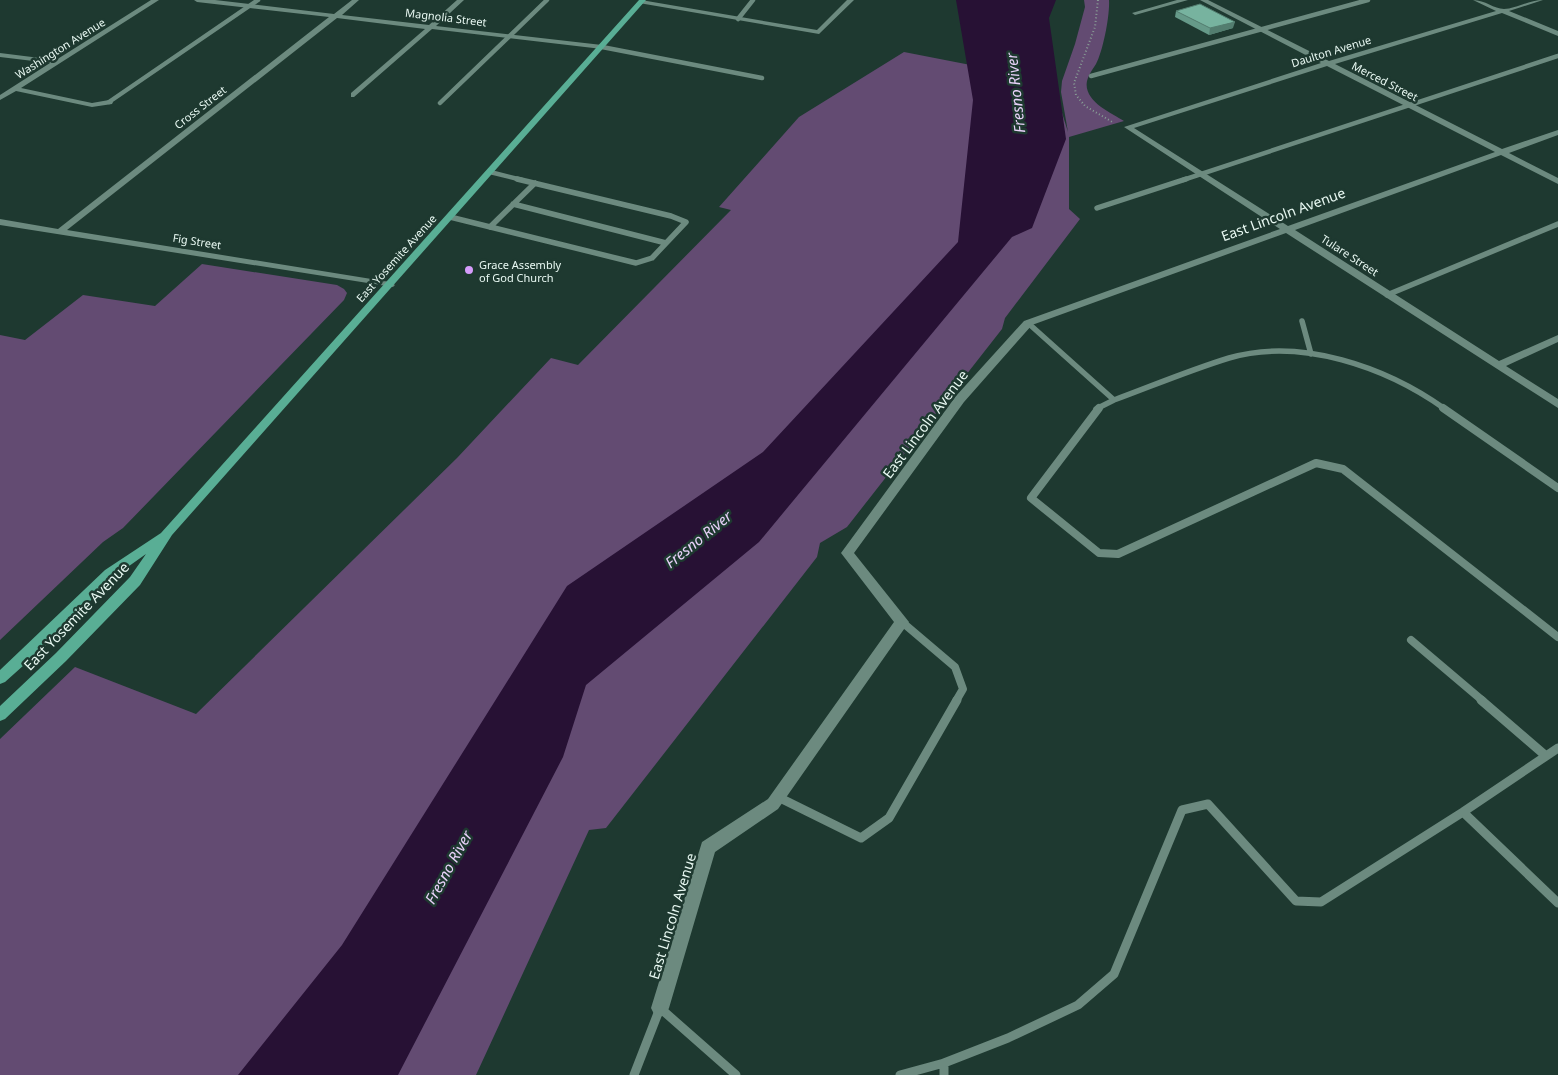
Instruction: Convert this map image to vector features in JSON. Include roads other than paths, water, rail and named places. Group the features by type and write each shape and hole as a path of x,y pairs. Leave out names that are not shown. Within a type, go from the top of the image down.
{"main road":[{"name":"East Yosemite Avenue","path":"0,715 61,657 135,581 168,532 642,1"},
{"name":"East Yosemite Avenue","path":"0,678 38,644 110,573 168,532"}],"street":[{"name":"Washington Avenue","path":"0,98 156,0"},
{"name":"Magnolia Street","path":"197,0 602,47"},
{"name":"Cross Street","path":"59,232 356,0"},
{"path":"354,95 461,0"},
{"path":"642,1 819,32 851,0"},
{"path":"1135,13 1185,0"},
{"name":"Merced Street","path":"1203,0 1558,181"},
{"path":"1476,0 1558,34"},
{"name":"Daulton Avenue","path":"1128,127 1327,64 1540,0"},
{"path":"0,55 57,62"},
{"path":"15,89 92,105 109,102"},
{"name":"Tulare Street","path":"1128,127 1558,404"},
{"name":"East Lincoln Avenue","path":"660,1008 708,847 773,804 902,622 847,553 960,399 1028,323 1558,132"},
{"name":"Fig Street","path":"0,222 390,285"},
{"path":"1499,365 1558,338"}],"lane":[{"path":"109,102 258,0"},
{"path":"440,103 547,0"},
{"path":"738,19 752,0"},
{"path":"1091,76 1368,0"},
{"path":"602,47 762,78"},
{"path":"1097,208 1558,56"},
{"path":"450,217 636,263 652,258 686,222 671,216 490,172"},
{"path":"490,227 535,183"},
{"path":"513,204 666,243"},
{"path":"1387,295 1558,224"},
{"path":"1302,321 1311,354"},
{"path":"1028,323 1114,400"},
{"path":"1558,488 1421,392 1368,367 1311,354 1267,352 1230,358 1114,400 1096,409 1031,498 1099,553 1118,554 1316,463 1343,468 1558,637"},
{"path":"778,797 861,838 889,818 963,690 955,668 902,622"},
{"path":"1410,640 1546,756"},
{"path":"900,1075 944,1063 1008,1038 1078,1005 1114,974 1182,810 1208,804 1296,900 1321,902 1463,812 1558,748"},
{"path":"1463,812 1558,903"},
{"path":"634,1075 660,1008 736,1075"},
{"path":"944,1063 944,1075"}],"water":[{"name":"Fresno River","path":"956,0 1056,0 1049,18 1066,139 1032,228 1012,237 759,542 586,685 563,757 398,1075 238,1075 342,945 567,586 763,452 958,242 973,100"}],"place":[{"name":"Grace Assembly of God Church","path":"469,270"}]}
